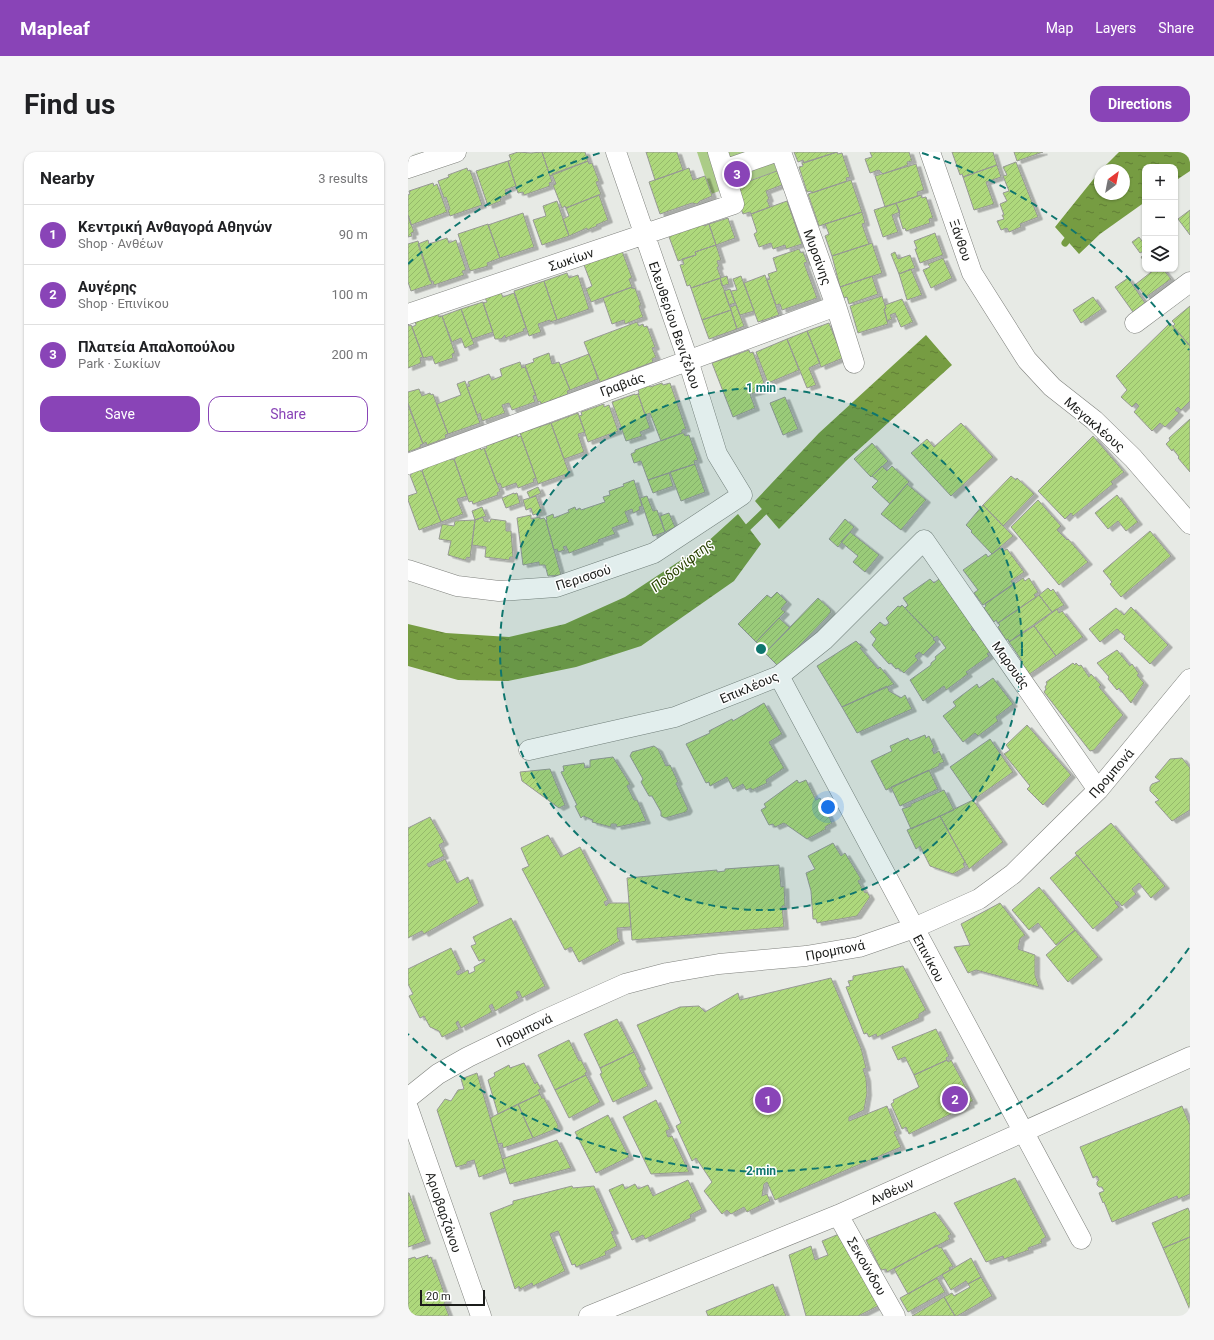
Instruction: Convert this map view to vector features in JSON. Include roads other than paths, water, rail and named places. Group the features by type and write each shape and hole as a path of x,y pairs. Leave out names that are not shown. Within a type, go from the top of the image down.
{"street":[{"path":"408,168 456,152"},
{"name":"Ελευθερίου Βενιζέλου","path":"616,152 688,360 717,454 742,495"},
{"path":"721,161 775,152"},
{"name":"Μυρσίνης","path":"781,152 836,306 854,363"},
{"name":"Ξάνθου","path":"930,152 972,273 1003,322"},
{"name":"Σωκίων","path":"408,314 734,204 721,161"},
{"path":"1135,323 1190,282"},
{"name":"Γραβιάς","path":"408,464 836,306"},
{"name":"Μεγακλέους","path":"1003,322 1027,360 1052,388 1094,420 1133,458 1190,524"},
{"name":"Περισσού","path":"408,570 457,586 499,591 556,587 654,553 742,495"},
{"name":"Επικλέους","path":"529,750 675,717 779,676 824,640 924,540"},
{"name":"Μαρσυάς","path":"924,540 1098,790"},
{"name":"Επινίκου","path":"779,676 1081,1239"},
{"name":"Προμπονά","path":"408,1098 438,1074 468,1057 540,1022 625,984 667,973 719,964 806,956 858,947 914,928 979,900 1014,874 1098,790 1189,678"},
{"name":"Ανθέων","path":"589,1316 838,1215 1190,1057"},
{"name":"Αριοβαρζάνου","path":"408,1108 481,1316"},
{"name":"Σεκούνδου","path":"838,1215 895,1316"}],"water":[{"path":"1119,152 1190,152 1190,171 1178,179 1178,164 1142,164 1142,204 1100,234 1079,254 1055,227 1094,178 1094,200 1130,200 1130,164 1107,164"},
{"path":"926,335 952,365 846,461 779,529 755,501 819,433"},
{"path":"738,514 761,544 734,581 641,646 576,667 508,681 458,680 408,666 408,624 446,633 509,637 565,624 625,597 704,545"}],"waterway":[{"name":"Ποδονίφτης","path":"1065,243 1073,233"},
{"name":"Ποδονίφτης","path":"742,533 770,506"}],"place":[{"name":"Πλατεία Απαλοπούλου","path":"737,174"},
{"name":"Αυγέρης","path":"955,1099"},
{"name":"Κεντρική Ανθαγορά Αθηνών","path":"768,1100"}]}
